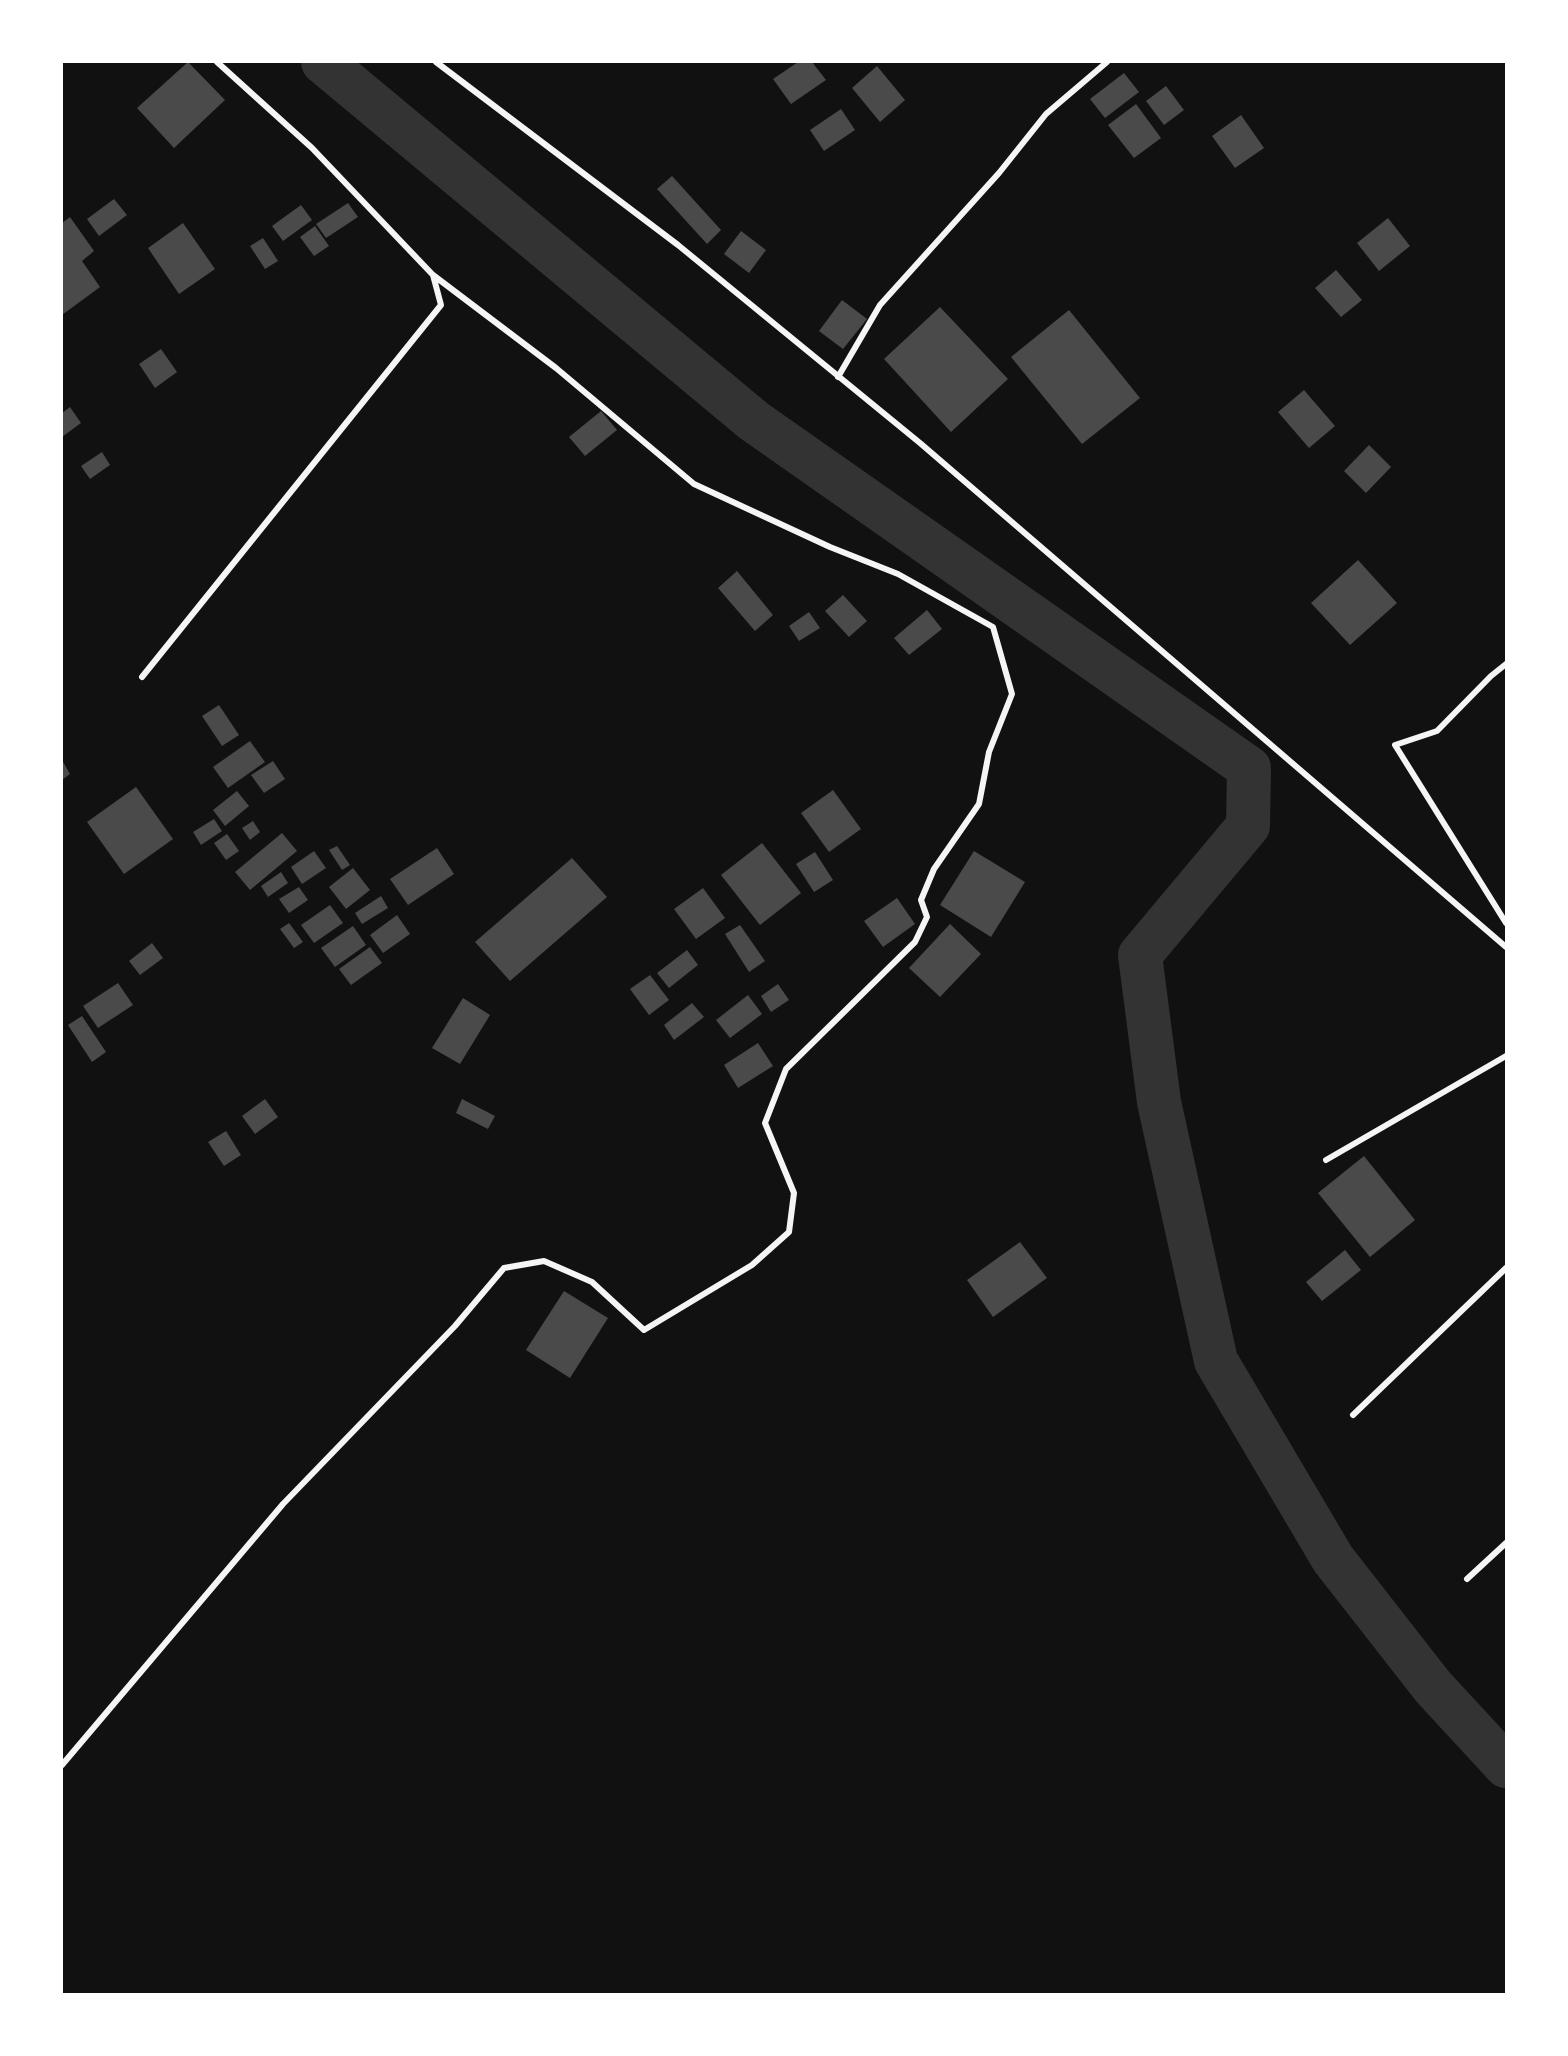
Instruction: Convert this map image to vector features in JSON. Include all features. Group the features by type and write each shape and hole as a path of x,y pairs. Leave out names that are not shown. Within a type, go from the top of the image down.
{"street":[{"path":"62,1765 283,1504 455,1326 504,1268 544,1261 592,1282 644,1330 752,1265 789,1232 794,1193 765,1123 786,1069 915,942 927,917 921,900 934,869 979,804 989,752 1012,694 993,627 898,574 830,547 694,484 556,368 433,275 312,148 217,62"},
{"path":"435,62 678,245 938,459 1506,947"},
{"path":"838,377 880,304 999,173 1046,114 1107,62"},
{"path":"142,677 441,305 433,275"},
{"path":"1506,664 1491,676 1437,731 1395,745 1506,923"},
{"path":"1326,1160 1506,1056"},
{"path":"1353,1415 1506,1268"},
{"path":"1467,1579 1506,1543"}],"building":[{"path":"188,62 225,100 174,148 137,108"},
{"path":"798,62 812,62 826,80 791,104 773,79"},
{"path":"877,66 905,100 880,122 852,88"},
{"path":"1124,73 1139,92 1105,118 1090,99"},
{"path":"1166,86 1184,110 1164,125 1146,101"},
{"path":"1136,104 1161,138 1134,158 1108,125"},
{"path":"841,109 855,130 824,151 810,130"},
{"path":"1241,115 1264,148 1235,168 1212,136"},
{"path":"672,176 721,230 707,244 657,189"},
{"path":"114,199 127,215 99,236 87,219"},
{"path":"348,203 358,217 326,238 316,224"},
{"path":"301,205 312,220 283,241 272,226"},
{"path":"70,217 94,251 82,261 100,287 62,315 62,223"},
{"path":"1388,218 1410,246 1379,271 1357,243"},
{"path":"183,223 215,269 179,294 148,248"},
{"path":"315,226 329,246 314,256 300,237"},
{"path":"741,231 766,250 749,273 724,254"},
{"path":"263,238 278,261 265,269 250,246"},
{"path":"1336,270 1362,300 1341,317 1315,288"},
{"path":"842,300 867,319 843,349 819,331"},
{"path":"940,307 1008,379 951,432 884,359"},
{"path":"1069,310 1140,398 1082,444 1011,357"},
{"path":"161,349 177,372 155,388 139,364"},
{"path":"1304,390 1335,426 1309,448 1278,412"},
{"path":"70,407 81,423 62,437 62,413"},
{"path":"601,411 617,430 585,456 569,437"},
{"path":"1369,445 1391,467 1366,493 1344,471"},
{"path":"102,452 110,465 90,479 81,466"},
{"path":"1358,560 1397,603 1350,645 1311,603"},
{"path":"737,571 773,615 755,631 718,588"},
{"path":"843,595 867,621 849,637 825,611"},
{"path":"927,610 942,629 909,655 894,638"},
{"path":"809,612 820,628 799,641 789,626"},
{"path":"219,705 239,735 222,746 202,716"},
{"path":"250,741 265,762 228,788 213,767"},
{"path":"62,760 70,774 62,780"},
{"path":"273,761 285,779 264,793 251,775"},
{"path":"136,787 173,839 124,874 87,822"},
{"path":"833,790 861,829 829,852 801,813"},
{"path":"237,791 249,806 225,826 213,810"},
{"path":"214,819 222,831 201,845 193,832"},
{"path":"253,821 260,832 250,840 242,828"},
{"path":"282,833 297,851 250,890 235,872"},
{"path":"227,834 239,851 226,860 214,843"},
{"path":"762,843 801,893 760,925 721,875"},
{"path":"337,846 350,865 342,870 329,850"},
{"path":"437,848 454,874 408,905 390,879"},
{"path":"314,851 326,868 302,884 291,867"},
{"path":"974,851 1025,882 991,937 940,905"},
{"path":"815,852 833,880 814,892 796,864"},
{"path":"572,858 607,897 510,981 475,942"},
{"path":"353,868 370,890 346,909 329,887"},
{"path":"281,872 288,883 268,897 261,886"},
{"path":"299,887 308,900 289,913 279,899"},
{"path":"703,888 725,918 696,939 674,909"},
{"path":"381,896 388,908 362,924 355,913"},
{"path":"897,898 915,924 883,947 864,921"},
{"path":"330,905 343,923 314,943 301,925"},
{"path":"397,915 410,934 383,953 370,935"},
{"path":"289,923 303,942 294,948 280,929"},
{"path":"950,924 981,954 940,997 909,968"},
{"path":"740,925 765,961 749,972 725,934"},
{"path":"353,926 366,945 335,967 321,948"},
{"path":"152,943 163,958 140,975 129,961"},
{"path":"370,947 382,963 351,985 339,969"},
{"path":"687,950 698,965 669,988 657,973"},
{"path":"650,975 669,1000 649,1015 630,989"},
{"path":"118,983 133,1005 98,1028 83,1006"},
{"path":"778,984 789,1000 771,1012 761,996"},
{"path":"748,995 762,1014 730,1038 716,1020"},
{"path":"463,998 490,1015 460,1064 432,1048"},
{"path":"692,1003 704,1017 674,1040 664,1025"},
{"path":"82,1016 106,1052 92,1062 68,1025"},
{"path":"758,1043 773,1066 738,1088 724,1065"},
{"path":"265,1099 278,1117 255,1134 242,1116"},
{"path":"462,1099 495,1116 488,1129 456,1113"},
{"path":"226,1131 241,1155 224,1166 208,1142"},
{"path":"1364,1156 1415,1220 1370,1257 1318,1193"},
{"path":"1020,1242 1047,1278 993,1317 967,1280"},
{"path":"1345,1250 1361,1270 1322,1301 1306,1282"},
{"path":"564,1291 608,1318 570,1378 526,1350"}],"waterway":[{"path":"323,62 754,421 1249,768 1248,826 1140,955 1159,1102 1216,1361 1333,1559 1433,1687 1506,1766"}]}
